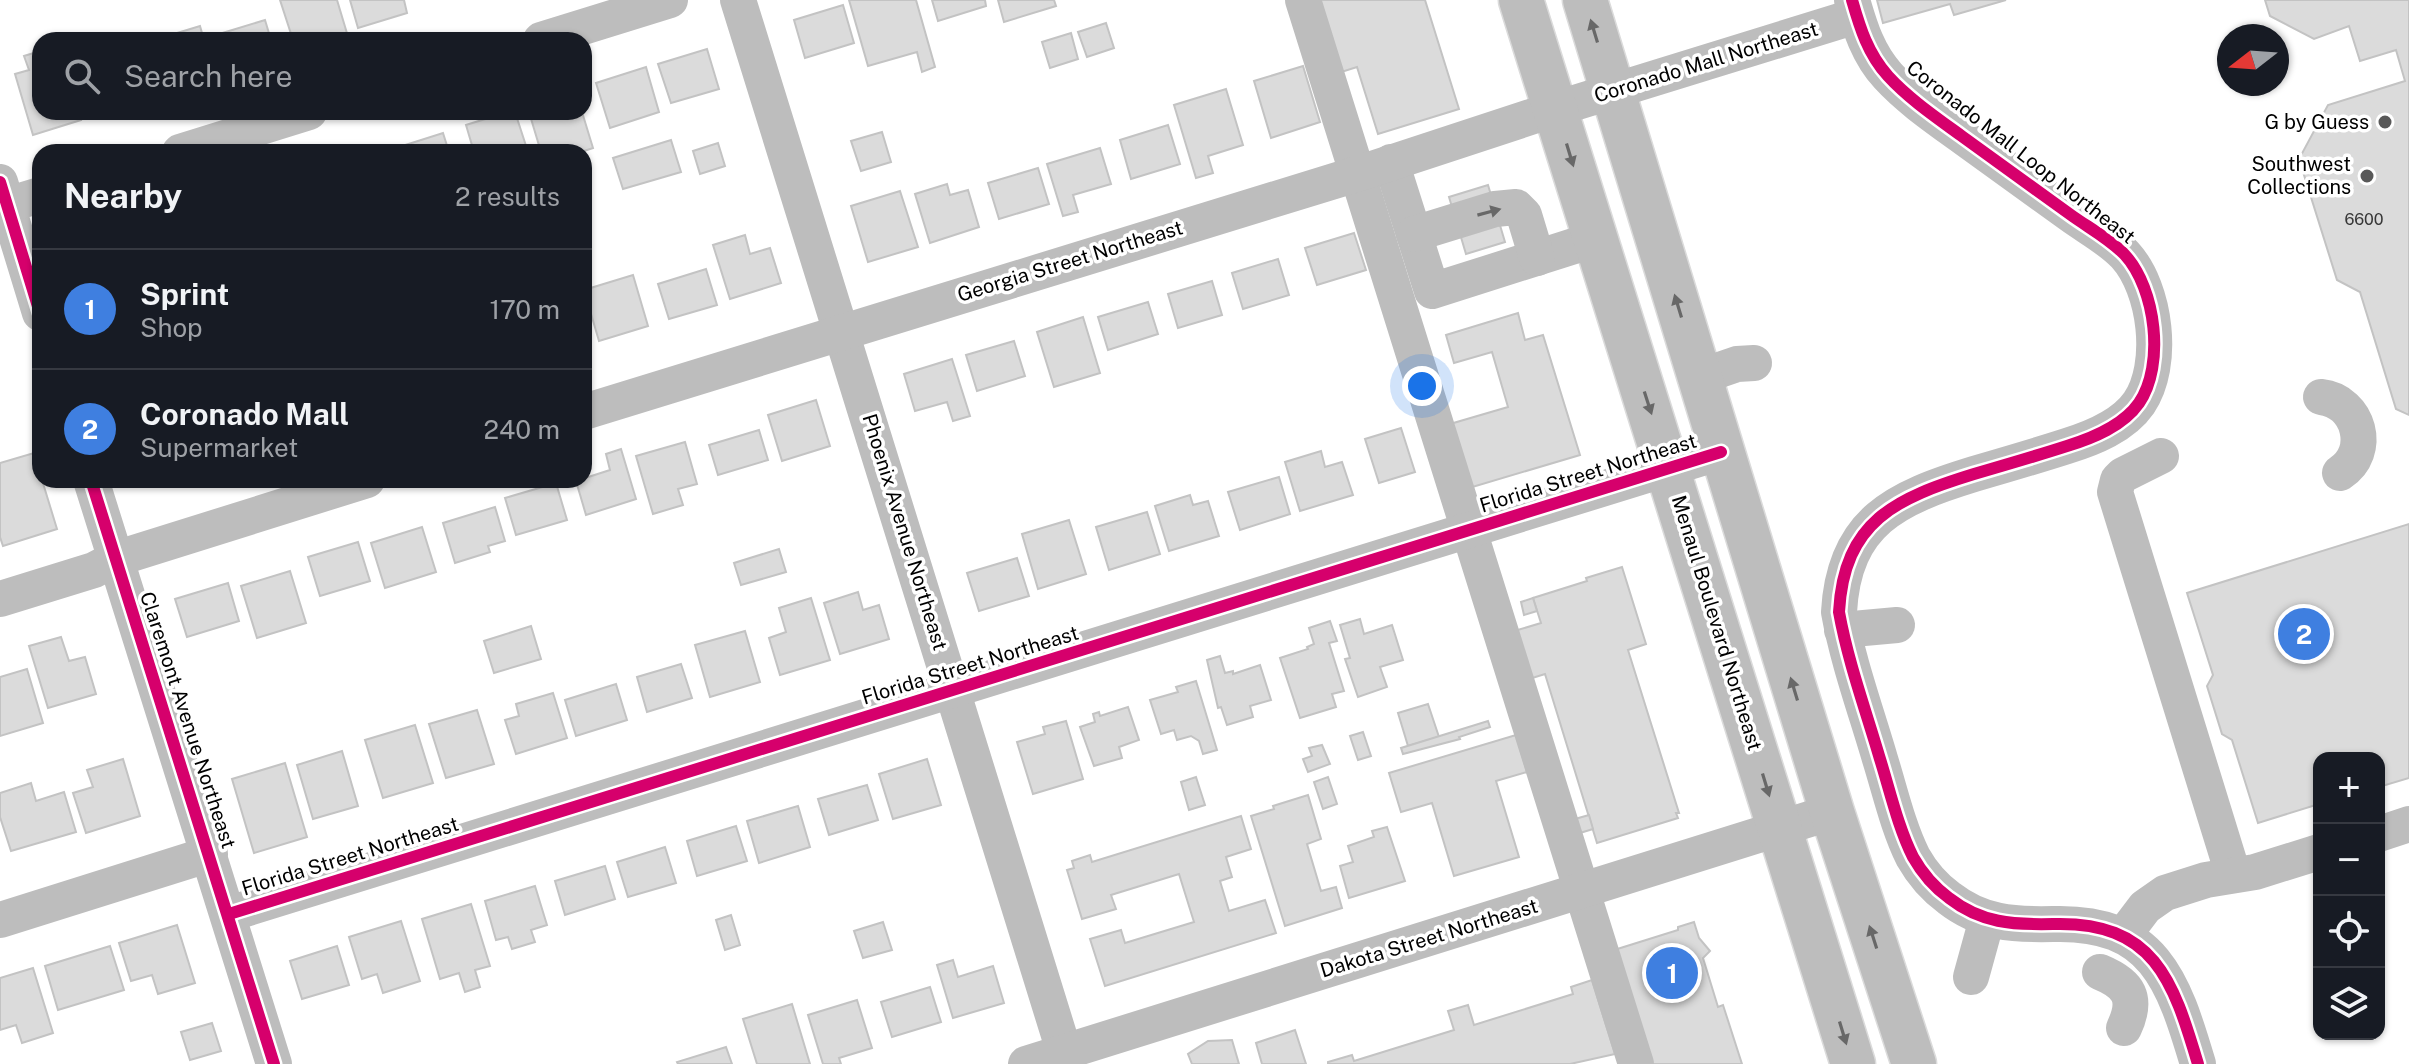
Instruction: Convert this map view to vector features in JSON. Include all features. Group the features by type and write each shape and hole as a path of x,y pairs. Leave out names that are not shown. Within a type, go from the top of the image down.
{"main road":[{"name":"Menaul Boulevard Northeast","path":"1521,0 1853,1064"},
{"path":"1585,0 1832,812 1914,1064"}],"street":[{"path":"567,32 670,0"},
{"name":"Phoenix Avenue Northeast","path":"738,0 1066,1058"},
{"path":"1303,0 1636,1064"},
{"name":"Coronado Mall Northeast","path":"1555,109 1854,8"},
{"name":"Coronado Mall Loop Northeast","path":"1854,8 1873,56 1913,98 2125,255 2152,316 2155,356 2146,391 2126,418 2074,444 1921,491 1883,513 1865,531 1847,567 1840,599 1842,630 1900,823 1914,860 1933,885 1947,897 1987,919 2011,924 2098,927 2123,936 2145,952 2173,989 2196,1063"},
{"name":"Georgia Street Northeast","path":"592,409 1357,174 1555,109"},
{"path":"206,144 283,120"},
{"path":"1391,162 1432,291 1596,239"},
{"path":"16,194 32,273"},
{"path":"1414,234 1495,209 1516,207 1524,215 1537,258"},
{"path":"1699,377 1737,364 1754,363"},
{"path":"2321,397 2343,404 2356,423 2359,448 2356,458 2340,473"},
{"name":"Florida Street Northeast","path":"229,914 1721,452"},
{"path":"2161,456 2123,475 2115,492 2233,874"},
{"name":"Claremont Avenue Northeast","path":"93,488 274,1064"},
{"path":"0,599 94,570 115,559 341,488"},
{"path":"1842,630 1897,625"},
{"name":"Dakota Street Northeast","path":"1026,1064 1066,1058 1832,812"},
{"path":"2385,832 2409,824"},
{"path":"0,920 210,854"},
{"path":"2123,936 2145,907 2165,893 2206,880 2255,872 2313,854"},
{"path":"1971,977 1987,919"},
{"path":"2100,972 2127,988 2131,1013 2124,1028"}],"building":[{"path":"280,0 337,0 347,32 290,32"},
{"path":"350,0 404,0 407,13 358,28"},
{"path":"849,0 916,0 935,67 922,72 917,52 868,66"},
{"path":"932,0 985,0 986,6 938,21"},
{"path":"998,0 1054,0 1056,6 1004,22"},
{"path":"1312,0 1425,0 1459,109 1378,134 1357,67 1335,74"},
{"path":"1877,0 2006,0 1954,15 1950,4 1883,23"},
{"path":"2265,0 2409,0 2409,415 2396,409 2360,292 2337,280 2299,159 2328,105 2405,81 2396,50 2360,61 2349,26 2314,39 2270,16"},
{"path":"843,5 854,43 805,58 794,20"},
{"path":"265,20 269,32 226,32"},
{"path":"1106,23 1114,48 1087,57 1078,32"},
{"path":"200,26 202,32 180,32"},
{"path":"1071,33 1078,59 1050,68 1042,42"},
{"path":"707,49 719,89 671,103 658,64"},
{"path":"32,54 32,120 81,120 33,135 15,74 29,70 24,56"},
{"path":"1303,66 1320,122 1271,138 1254,81"},
{"path":"646,67 659,112 610,128 596,83"},
{"path":"1226,89 1243,145 1208,156 1213,173 1196,178 1174,105"},
{"path":"482,120 518,120 525,144 472,144 466,125"},
{"path":"531,120 584,120 592,144 539,144"},
{"path":"1168,125 1180,164 1131,179 1120,140"},
{"path":"882,132 891,162 861,171 851,141"},
{"path":"443,133 446,144 409,144"},
{"path":"671,140 681,172 623,189 613,158"},
{"path":"718,143 725,166 700,174 693,151"},
{"path":"1100,148 1111,184 1073,195 1078,212 1063,216 1047,164"},
{"path":"1038,168 1049,204 999,219 988,183"},
{"path":"947,184 950,195 968,190 979,227 930,243 915,194"},
{"path":"1488,185 1505,242 1466,254 1449,197"},
{"path":"900,191 918,247 868,262 851,206"},
{"path":"1354,233 1366,270 1317,285 1305,248"},
{"path":"745,235 750,254 770,248 781,283 730,299 713,245"},
{"path":"1278,259 1289,295 1243,309 1232,273"},
{"path":"706,269 717,305 669,319 658,284"},
{"path":"633,275 648,326 599,341 592,317 592,288"},
{"path":"1212,281 1222,315 1178,328 1168,294"},
{"path":"1148,302 1158,334 1108,350 1098,317"},
{"path":"1518,313 1525,340 1543,335 1580,455 1469,488 1450,424 1508,407 1492,352 1454,363 1446,335"},
{"path":"1083,317 1100,373 1054,387 1037,332"},
{"path":"1014,341 1025,376 977,391 966,355"},
{"path":"952,359 970,416 953,421 947,402 915,411 904,374"},
{"path":"816,400 830,446 782,461 768,415"},
{"path":"1401,428 1415,472 1379,483 1365,439"},
{"path":"759,430 768,460 718,475 709,445"},
{"path":"685,442 697,484 678,489 683,505 653,514 636,456"},
{"path":"621,449 636,499 586,515 578,488 592,488 592,476 610,470 606,454"},
{"path":"1321,451 1325,467 1342,462 1353,495 1300,511 1285,462"},
{"path":"32,454 32,488 44,488 57,529 3,546 0,537 0,463"},
{"path":"1279,477 1290,514 1240,530 1228,492"},
{"path":"539,488 557,488 567,520 516,535 505,498"},
{"path":"1190,495 1193,505 1208,501 1219,536 1169,551 1155,506"},
{"path":"495,507 505,541 488,546 490,552 455,563 443,523"},
{"path":"1147,512 1160,554 1109,570 1096,527"},
{"path":"1069,520 1086,574 1038,589 1022,534"},
{"path":"2409,524 2409,778 2385,785 2385,752 2313,752 2313,806 2258,823 2232,740 2222,734 2207,686 2213,675 2187,593"},
{"path":"422,527 436,572 385,588 371,543"},
{"path":"358,542 370,581 320,596 308,557"},
{"path":"779,549 786,572 741,585 734,563"},
{"path":"1017,558 1029,596 979,611 967,573"},
{"path":"1622,567 1646,644 1628,650 1679,813 1676,813 1678,818 1597,843 1545,674 1526,680 1511,632 1541,623 1533,598"},
{"path":"290,571 306,623 257,638 241,586"},
{"path":"228,583 239,621 187,637 175,599"},
{"path":"858,592 863,610 879,605 889,639 840,654 824,603"},
{"path":"811,598 830,660 780,675 769,638 786,632 779,608"},
{"path":"1533,598 1537,611 1524,615 1521,602"},
{"path":"1360,619 1364,634 1392,625 1403,660 1380,667 1387,687 1358,697 1345,659 1350,658 1340,625"},
{"path":"1330,621 1337,641 1329,643 1344,691 1332,694 1336,707 1300,718 1280,658 1308,649 1314,644 1309,628"},
{"path":"531,626 541,659 494,673 484,641"},
{"path":"745,631 760,682 710,697 695,645"},
{"path":"61,637 69,661 85,657 96,694 48,708 29,646"},
{"path":"1220,656 1225,673 1233,671 1233,674 1260,665 1271,700 1250,706 1253,717 1227,725 1221,707 1218,708 1207,660"},
{"path":"681,664 692,698 647,712 637,677"},
{"path":"27,669 43,723 0,736 0,677"},
{"path":"1196,681 1217,750 1203,754 1199,741 1191,736 1177,740 1174,730 1161,734 1150,700 1178,692 1176,687"},
{"path":"616,684 627,720 576,736 565,700"},
{"path":"553,693 567,738 516,754 505,720 519,716 516,704"},
{"path":"1428,704 1439,737 1408,746 1398,713"},
{"path":"1128,707 1139,740 1119,747 1122,758 1094,766 1080,727 1095,722 1093,714 1099,712 1100,716"},
{"path":"477,710 494,764 446,778 429,724"},
{"path":"1066,721 1083,779 1033,794 1017,742 1045,734 1043,727"},
{"path":"1488,721 1490,727 1460,739 1403,754 1401,748"},
{"path":"415,725 433,783 383,798 365,740"},
{"path":"1363,732 1371,756 1358,760 1350,736"},
{"path":"1516,735 1527,772 1496,781 1519,857 1454,876 1432,803 1401,812 1389,773"},
{"path":"1322,745 1330,764 1308,772 1303,759 1312,756 1309,748"},
{"path":"342,751 358,806 313,819 297,765"},
{"path":"123,759 140,816 86,833 73,793 93,787 87,770"},
{"path":"927,759 941,805 893,819 879,774"},
{"path":"285,763 307,837 254,853 232,779"},
{"path":"1196,777 1205,805 1189,810 1181,782"},
{"path":"1328,777 1337,804 1323,809 1314,782"},
{"path":"31,783 36,801 64,792 76,832 11,851 0,817 0,793"},
{"path":"867,785 878,820 829,835 818,799"},
{"path":"1308,795 1321,839 1307,844 1321,891 1336,887 1342,908 1285,926 1251,816"},
{"path":"798,806 810,847 759,863 747,821"},
{"path":"1589,815 1593,829 1580,833 1575,819"},
{"path":"1241,816 1251,849 1226,857 1232,877 1220,881 1229,911 1265,900 1276,933 1105,986 1090,939 1121,930 1125,943 1194,922 1179,874 1111,895 1116,909 1082,919 1067,870 1074,868 1072,861 1090,855 1092,862"},
{"path":"736,826 747,861 697,876 687,841"},
{"path":"1387,827 1405,881 1349,898 1340,866 1353,862 1348,846 1374,837 1372,831"},
{"path":"665,847 676,883 628,897 617,862"},
{"path":"605,866 615,899 565,915 555,881"},
{"path":"535,886 547,925 531,930 535,942 512,949 508,937 496,940 485,901"},
{"path":"471,904 490,966 475,970 480,987 465,992 459,973 440,979 422,919"},
{"path":"731,915 740,945 725,950 716,920"},
{"path":"401,921 420,981 383,993 377,974 362,979 349,937"},
{"path":"883,922 892,950 863,958 854,931"},
{"path":"1694,922 1699,938 1710,951 1703,958 1718,1007 1723,1005 1742,1064 1646,1064 1611,951"},
{"path":"177,925 195,983 158,994 152,975 131,981 119,943"},
{"path":"110,946 124,990 58,1010 45,966"},
{"path":"337,946 349,985 302,999 290,961"},
{"path":"953,960 958,977 993,966 1004,1003 953,1018 937,965"},
{"path":"33,968 53,1033 22,1043 16,1025 0,1030 0,978"},
{"path":"1592,980 1615,1054 1570,1064 1328,1064 1352,1055 1354,1061 1454,1030 1448,1011 1468,1005 1474,1025 1573,994 1571,987"},
{"path":"930,987 941,1022 892,1037 881,1002"},
{"path":"857,1000 872,1048 839,1058 841,1064 823,1064 808,1015"},
{"path":"792,1004 810,1064 757,1064 743,1019"},
{"path":"212,1023 221,1051 190,1060 181,1032"},
{"path":"1295,1030 1306,1064 1262,1064 1256,1043"},
{"path":"1232,1040 1239,1064 1192,1064 1188,1054 1208,1041"},
{"path":"726,1047 732,1064 677,1062"}],"cycle path":[{"path":"1852,0 1870,50 1896,84 1933,115 2125,255 2144,287 2153,328 2152,369 2147,387 2139,403 2125,418 2087,439 1946,483 1898,504 1863,535 1851,555 1843,581 1839,612 1852,668 1899,821 1913,857 1924,874 1944,894 1973,913 2011,923 2087,926 2115,933 2137,945 2154,961 2168,982 2198,1064"},
{"path":"0,182 32,287"},
{"path":"229,914 1721,452"},
{"path":"94,488 274,1064"}],"place":[{"name":"G by Guess","path":"2385,122"},
{"name":"Southwest Collections","path":"2367,176"},
{"name":"Coronado Mall","path":"2304,634"},
{"name":"Sprint","path":"1672,973"}]}
